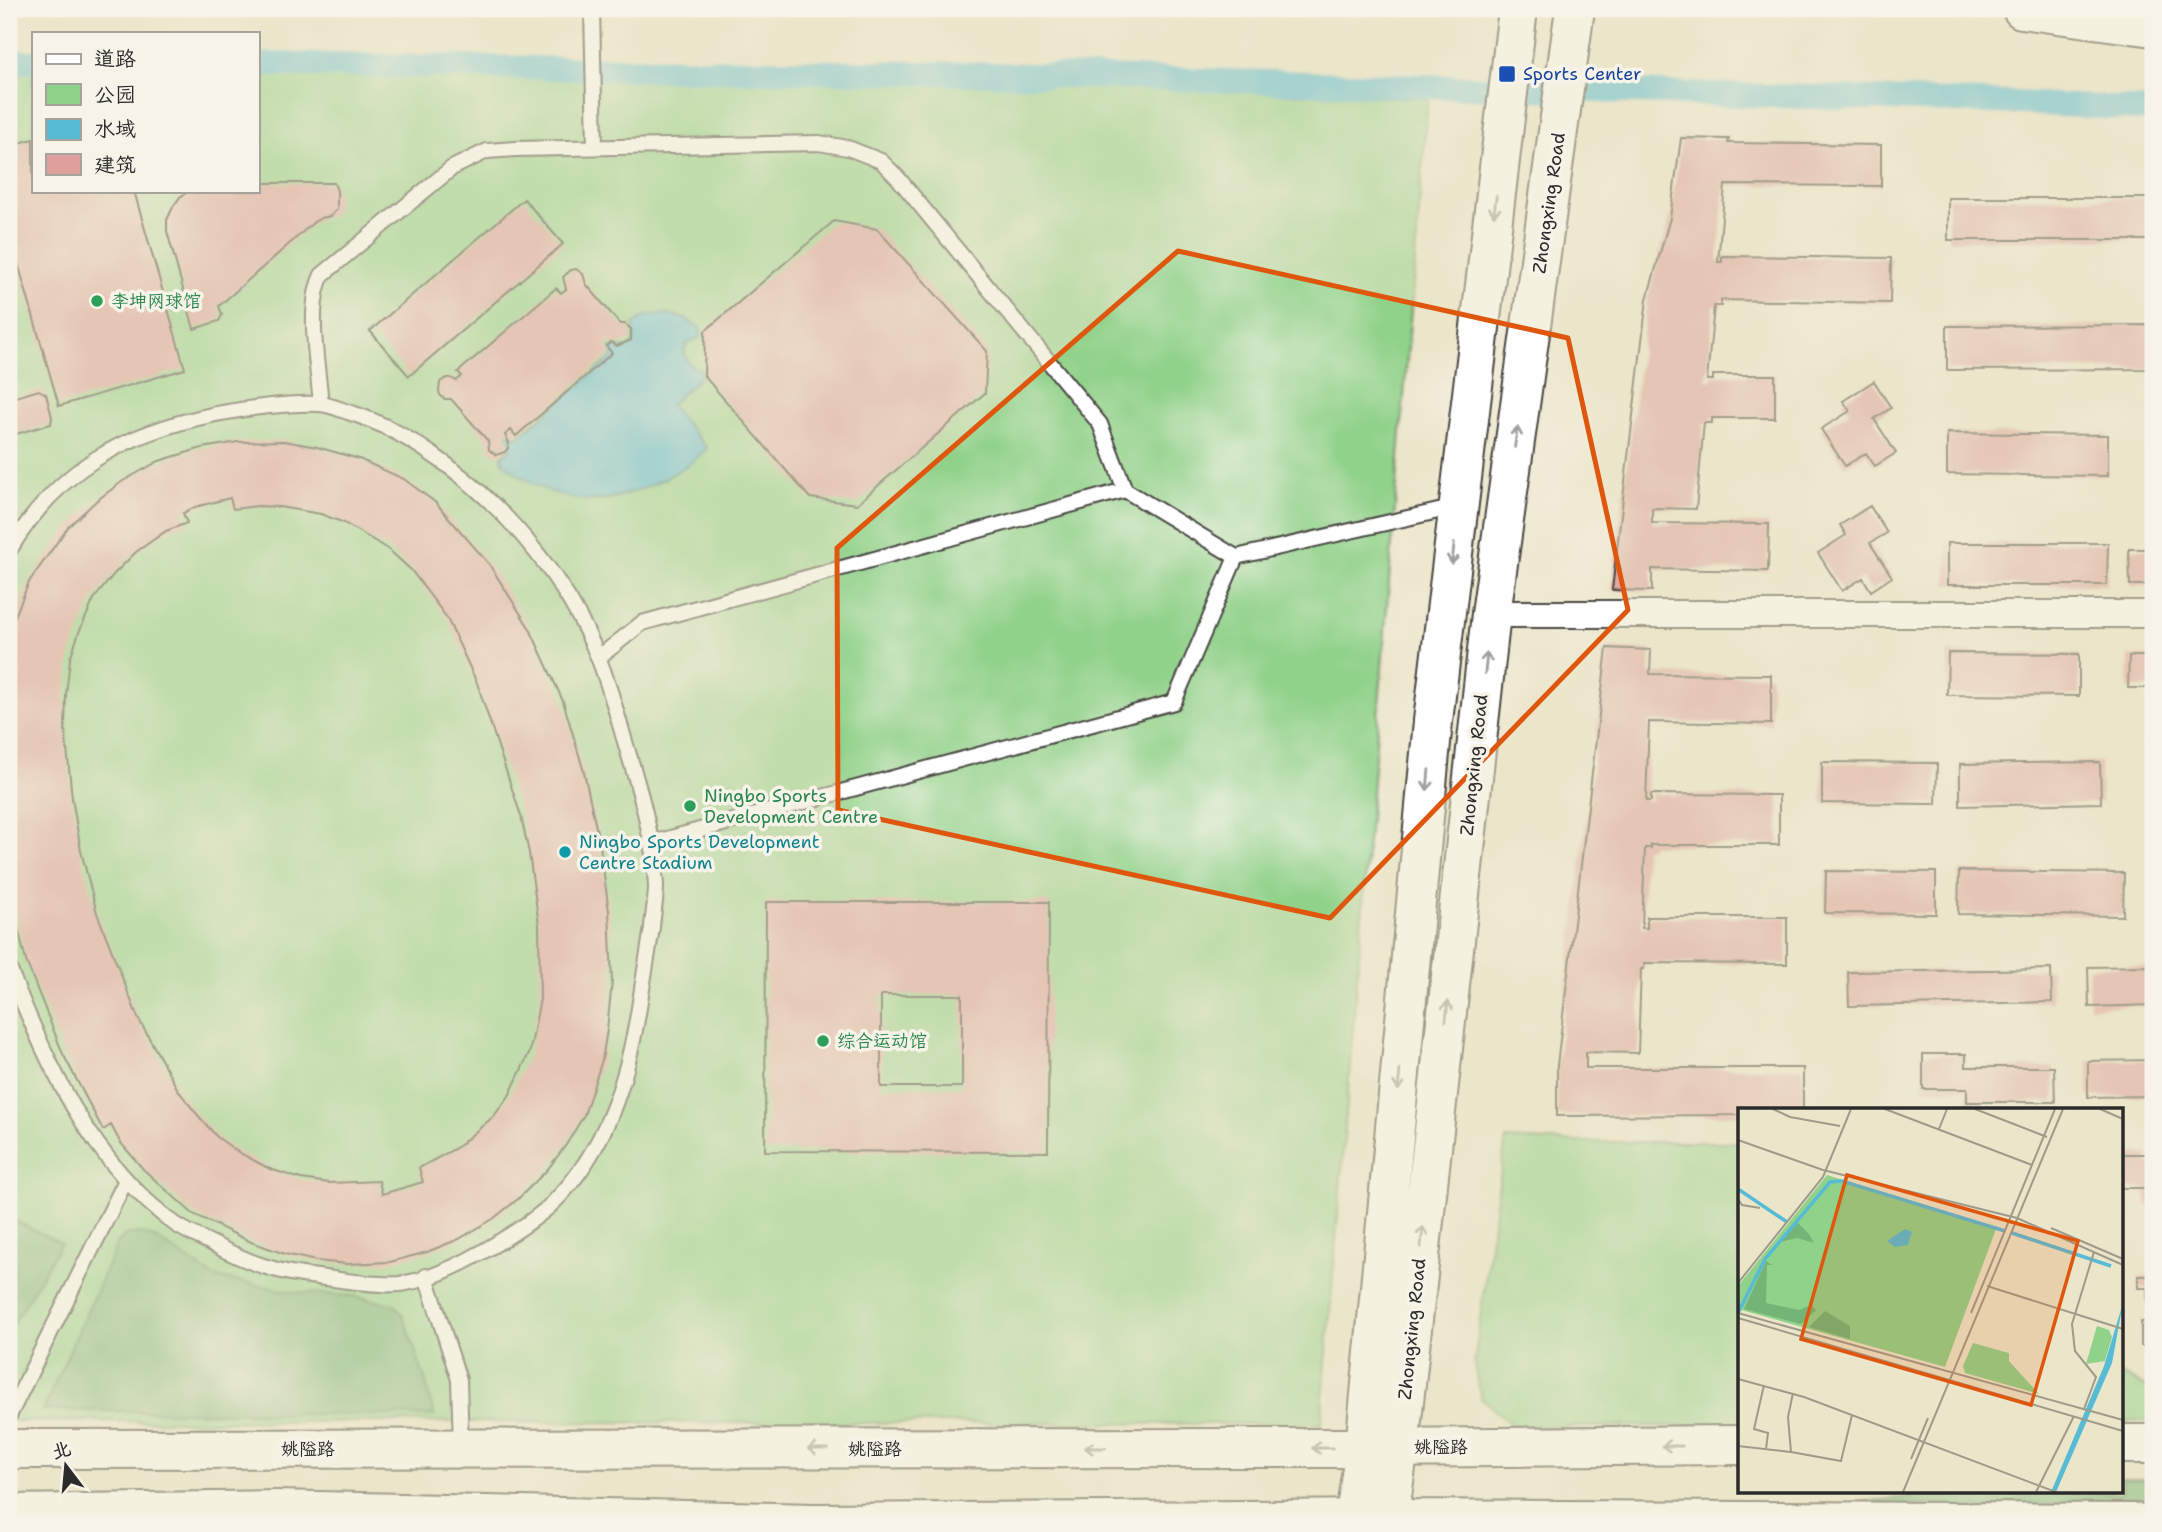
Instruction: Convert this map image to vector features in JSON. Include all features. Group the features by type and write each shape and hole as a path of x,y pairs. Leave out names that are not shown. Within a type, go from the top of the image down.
{"main road":[{"path":"2022,9 2106,14 2153,27"},
{"name":"Zhongxing Road","path":"1382,1448 1433,721 1516,23"},
{"name":"Zhongxing Road","path":"1371,1521 1491,614 1573,24"},
{"path":"2124,1444 2153,1444"},
{"name":"姚隘路","path":"9,1449 1738,1446"},
{"path":"9,1514 277,1510 814,1523 2136,1523"}],"street":[{"path":"1491,614 2153,614"}],"lane":[{"path":"592,9 595,147"},
{"path":"321,404 314,305 316,288 322,275 452,168 487,151 819,144 849,148 881,161 898,178 1100,424 1125,490 1236,557 1459,506"},
{"path":"9,551 24,525 62,484 103,453 138,436 193,419 225,412 321,404 369,418 416,442 504,513 545,564 585,629 598,658 641,796 652,843 656,891 633,1042 618,1095 598,1144 578,1174 550,1206 514,1233 443,1272 401,1284 297,1275 245,1261 176,1225 126,1180 88,1131 60,1085 36,1036 9,968"},
{"path":"598,658 642,623 1125,490"},
{"path":"652,843 1174,702 1236,557"},
{"path":"9,1416 126,1180"},
{"path":"426,1276 459,1380 461,1449"}],"highlighted area":[{"path":"1178,251 1568,338 1628,610 1330,918 838,810 837,548"}],"green space":[{"name":"Ningbo Sports Development Centre","path":"9,52 32,53 32,192 259,192 259,60 1428,98 1321,1424 9,1421"},
{"path":"1506,1139 1738,1142 1738,1425 1512,1425 1481,1398 1474,1365"},
{"path":"9,1218 61,1243 9,1331"},
{"path":"139,1233 157,1239 214,1277 293,1292 355,1296 395,1305 403,1315 425,1379 434,1416 43,1410 118,1242 126,1235"},
{"path":"2124,1375 2153,1391 2153,1421 2124,1422"},
{"path":"2124,1479 2153,1479 2153,1511 2033,1512 1862,1502 1936,1494 2124,1494"}],"water":[{"path":"669,314 686,319 700,328 701,335 688,342 684,350 689,362 701,369 700,377 670,405 707,448 697,458 651,485 599,500 585,500 552,492 521,476 503,462 502,456 510,449 508,435 511,433 517,438 610,359 614,354 610,347 629,347 634,338 633,326 640,319"}],"building":[{"path":"1681,138 1729,139 1728,143 1881,145 1881,186 1725,185 1718,262 1722,262 1722,256 1891,258 1890,303 1721,300 1721,306 1714,306 1707,380 1713,380 1713,375 1775,375 1775,418 1712,418 1712,423 1704,423 1696,509 1652,508 1652,523 1769,524 1768,571 1652,569 1652,591 1612,590 1647,299 1670,218"},
{"name":"李坤网球馆","path":"32,139 32,192 134,192 185,369 59,406 9,232 9,146"},
{"path":"259,183 334,183 337,209 331,216 314,222 219,306 222,315 219,321 194,329 167,231 167,220 180,197 188,192 259,192"},
{"path":"1948,198 2153,198 2153,240 1948,240"},
{"path":"524,199 563,244 409,376 370,331"},
{"path":"834,221 877,229 987,351 985,393 857,504 810,498 704,376 705,331"},
{"path":"576,269 583,274 586,284 620,324 631,329 631,340 617,346 611,342 606,346 612,353 516,436 511,430 505,435 508,448 496,455 489,450 488,441 451,399 444,399 440,395 440,382 447,378 456,381 462,376 458,372 556,288 561,293 566,289 563,277"},
{"path":"2153,325 2153,369 1947,370 1947,326"},
{"path":"1874,381 1891,408 1874,419 1896,453 1875,466 1866,453 1845,466 1821,429 1850,411 1843,401"},
{"path":"39,390 46,394 52,417 51,424 9,436 9,399"},
{"path":"1947,433 2108,435 2108,476 1947,474"},
{"name":"Ningbo Sports Development Centre Stadium","path":"284,441 359,459 404,479 436,503 489,564 530,629 563,701 584,772 600,846 609,911 612,981 602,1060 584,1115 547,1170 493,1219 459,1239 427,1252 390,1262 347,1264 316,1261 251,1242 193,1214 143,1169 120,1142 111,1125 103,1130 63,1054 26,961 9,891 9,631 29,582 68,527 123,481 159,461 202,448 238,442","holes":["230,498 233,509 279,507 321,514 344,523 388,549 411,570 447,618 477,683 521,816 539,925 540,999 530,1051 509,1096 493,1117 456,1148 419,1168 423,1182 382,1194 379,1181 329,1183 301,1179 270,1169 217,1137 178,1090 138,1018 97,913 81,851 65,728 70,659 79,632 94,599 114,574 136,552 166,531 187,523 183,513"]},
{"path":"1870,506 1887,533 1870,543 1892,577 1871,591 1863,578 1842,591 1818,553 1846,535 1840,525"},
{"path":"1947,543 2108,543 2107,585 1947,585"},
{"path":"2129,549 2153,549 2153,585 2130,585"},
{"path":"1607,648 1651,650 1650,674 1771,675 1771,724 1649,722 1646,801 1651,801 1651,794 1779,795 1779,845 1651,845 1651,848 1645,848 1642,928 1647,928 1647,917 1787,917 1787,964 1644,963 1644,969 1641,969 1638,1053 1586,1052 1586,1068 1803,1068 1803,1108 1738,1108 1738,1115 1557,1116 1557,1065"},
{"path":"1948,653 2079,654 2079,696 1947,695"},
{"path":"2129,656 2153,656 2153,688 2128,688"},
{"path":"1822,762 1937,763 1936,804 1822,803"},
{"path":"2100,762 2101,803 1960,806 1960,764"},
{"path":"1826,871 1936,872 1936,914 1825,913"},
{"path":"1959,871 2124,873 2123,916 1958,914"},
{"name":"综合运动馆","path":"766,902 1049,902 1048,1152 765,1151","holes":["881,995 962,995 962,1087 881,1087"]},
{"path":"2153,966 2153,1005 2089,1007 2088,967"},
{"path":"2051,969 2052,1002 1849,1006 1848,972"},
{"path":"1923,1054 1966,1054 1966,1067 2054,1067 2055,1102 1967,1102 1967,1089 1923,1089"},
{"path":"2153,1060 2153,1096 2088,1097 2088,1061"},
{"path":"2124,1154 2148,1154 2148,1164 2153,1164 2153,1205 2146,1205 2146,1188 2124,1188"},
{"path":"2138,1276 2153,1276 2153,1346 2141,1346 2141,1322 2148,1322 2147,1288 2138,1288"}],"waterway":[{"path":"9,61 32,62"},
{"path":"259,64 993,74 2021,103 2153,110"}],"place":[{"name":"Sports Center","path":"1507,74"},
{"name":"李坤网球馆","path":"97,301"},
{"name":"Ningbo Sports Development Centre","path":"690,806"},
{"name":"Ningbo Sports Development Centre Stadium","path":"565,852"},
{"name":"综合运动馆","path":"823,1041"}]}
